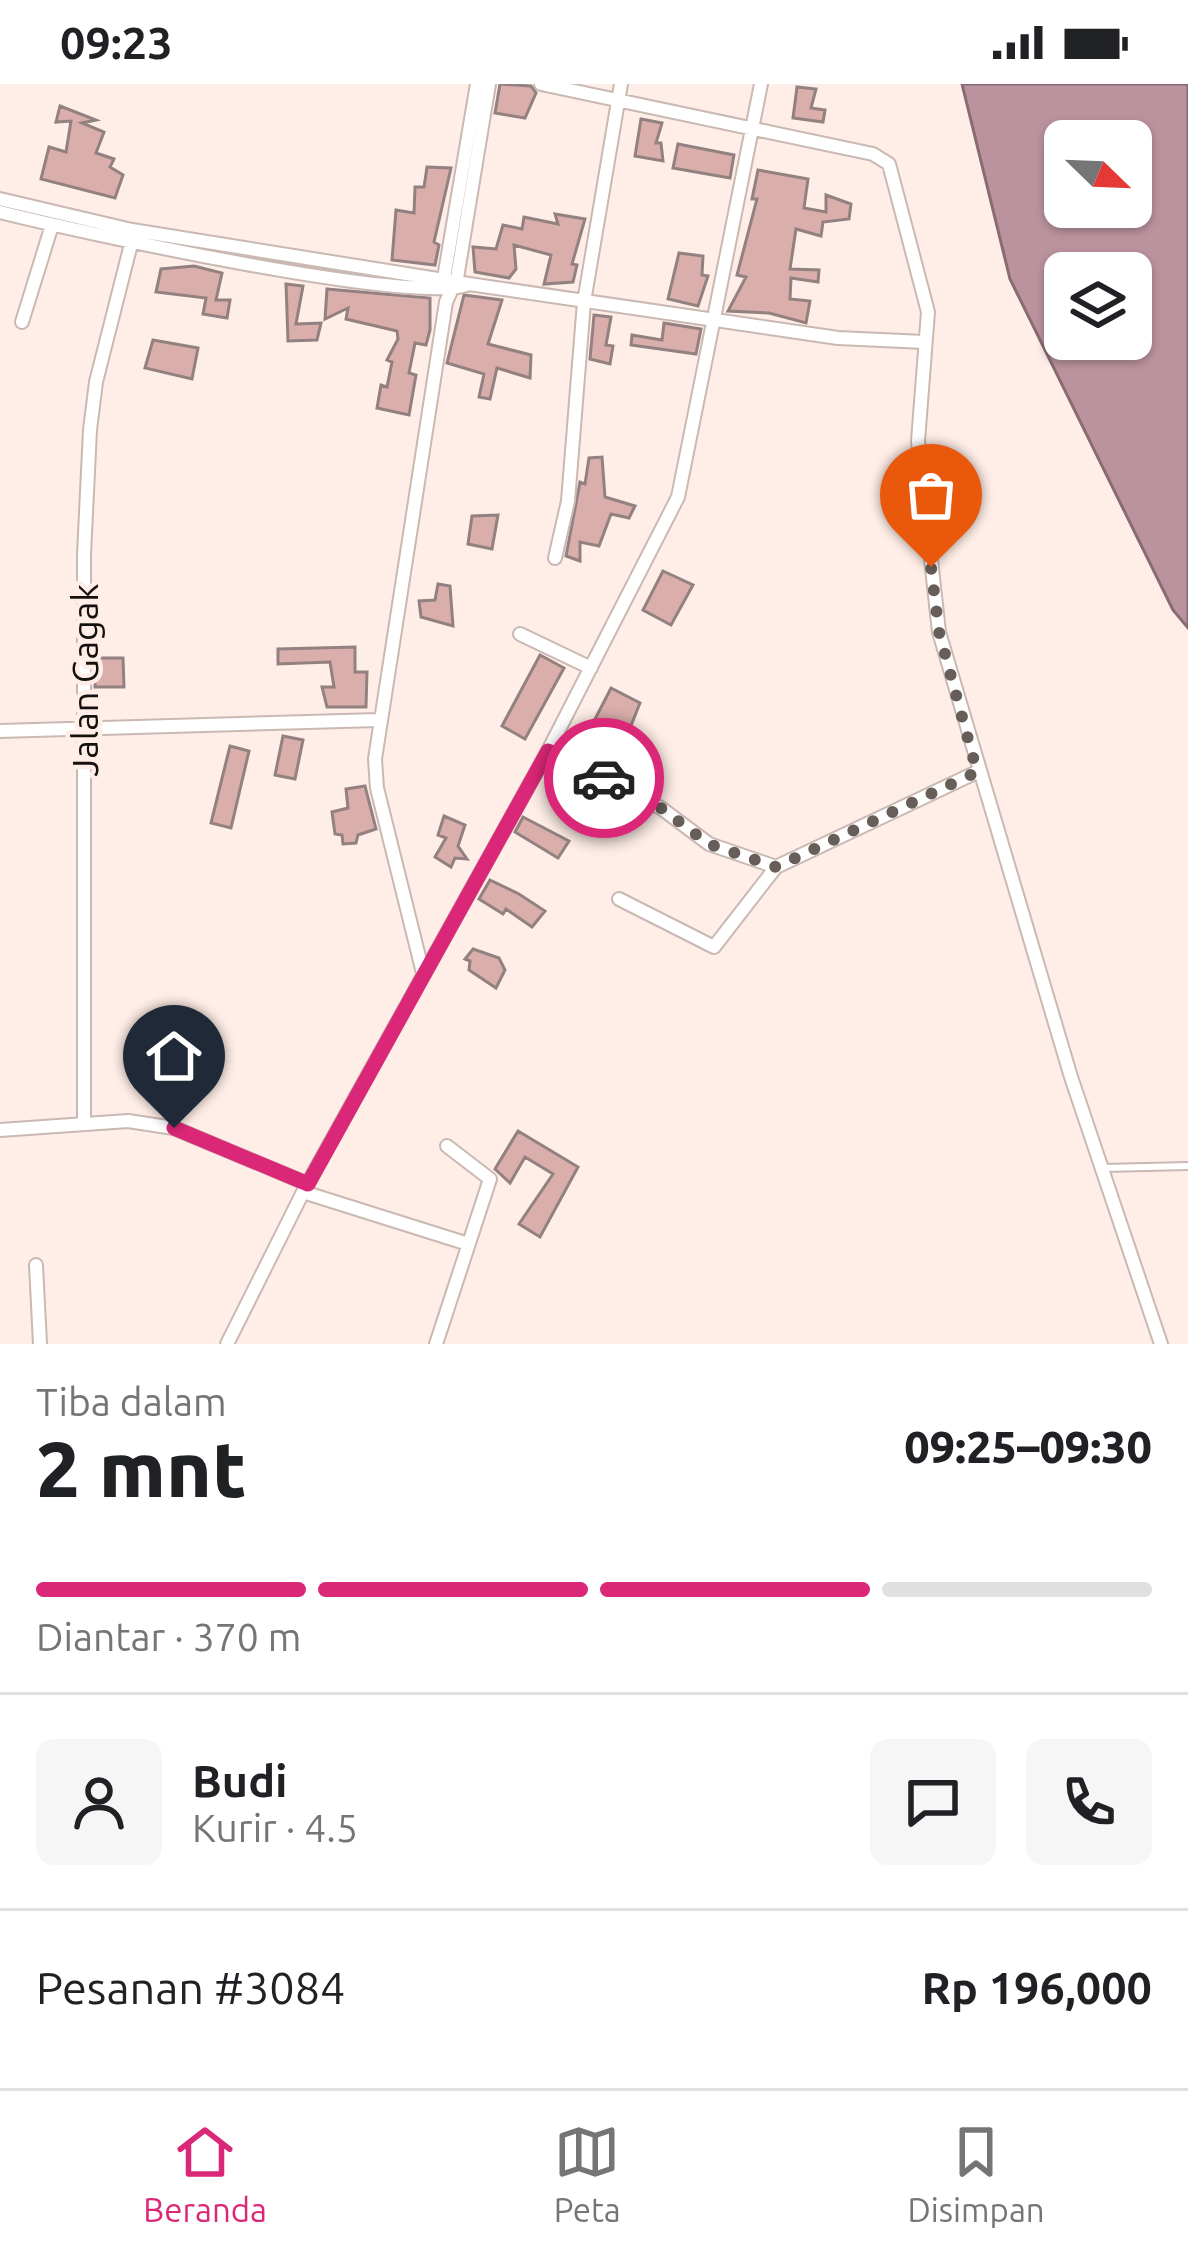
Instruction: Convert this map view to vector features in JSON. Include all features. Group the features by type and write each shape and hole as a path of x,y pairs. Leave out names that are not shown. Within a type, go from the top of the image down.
{"street":[{"path":"452,287 477,84"},
{"path":"423,975 377,788 378,720 489,84"},
{"path":"541,84 873,154 889,164 904,230 925,286 917,441 939,632 977,772 1161,1344"},
{"path":"555,558 568,501 584,302 621,84"},
{"path":"227,1344 305,1188 548,751 678,497 761,84"},
{"path":"0,200 132,230 452,287"},
{"path":"0,212 130,244 838,338 924,342"},
{"path":"22,322 52,225"},
{"name":"Jalan Gagak","path":"84,1121 90,430 96,382 130,244"},
{"path":"520,634 591,668"},
{"path":"0,731 378,720"},
{"path":"548,751 661,808 709,844 776,867"},
{"path":"620,898 714,946 776,867 977,772"},
{"path":"0,1130 84,1121 174,1128 305,1188 465,1243"},
{"path":"436,1344 465,1243 490,1178 447,1146"},
{"path":"36,1265 40,1344"}],"lane":[{"path":"1103,1168 1188,1166"}],"shaded area":[{"path":"962,84 1188,84 1188,628 1173,610 1050,360 1152,360 1152,252 1044,252 1044,348 1010,279"}],"building":[{"path":"500,84 531,86 536,93 525,118 495,113"},
{"path":"797,87 816,89 811,108 825,110 823,122 793,118"},
{"path":"60,106 96,120 82,123 104,132 96,153 114,159 110,167 123,175 115,198 41,179 49,147 66,152 71,121 56,122"},
{"path":"641,119 662,123 656,143 661,143 663,161 635,156"},
{"path":"678,144 734,155 730,178 673,168"},
{"path":"427,167 451,168 434,242 439,245 435,265 392,260 396,210 414,213 415,187 424,187"},
{"path":"758,170 808,179 804,208 826,212 826,195 851,204 849,219 823,222 821,236 796,229 790,269 819,270 818,282 791,278 790,299 810,301 806,323 769,313 728,311 746,277 737,275 757,199 752,199"},
{"path":"555,214 585,219 572,264 577,265 573,282 544,284 551,255 514,245 516,269 509,278 475,272 473,247 496,249 503,225 522,229 524,217 558,224"},
{"path":"679,253 703,256 702,275 708,276 698,306 668,299"},
{"path":"194,266 222,273 216,300 230,300 227,318 203,314 206,298 156,292 161,269"},
{"path":"286,284 303,286 296,324 321,323 317,340 288,341"},
{"path":"327,289 430,298 426,345 415,343 409,373 416,375 409,415 377,408 381,385 387,387 392,362 387,360 397,331 346,319 348,308 325,319"},
{"path":"464,295 502,300 488,344 531,355 530,378 497,368 490,399 479,397 484,374 447,363"},
{"path":"594,315 611,317 606,345 613,346 610,364 590,359"},
{"path":"664,323 701,329 696,354 631,345 632,335 662,340"},
{"path":"153,340 198,348 192,379 145,368"},
{"path":"602,457 605,497 635,506 629,518 611,514 599,546 580,542 580,561 566,556 580,482 585,484 589,458"},
{"path":"498,515 492,549 468,544 472,516"},
{"path":"663,571 693,585 671,625 643,610"},
{"path":"438,584 450,586 453,626 421,617 419,601 435,600"},
{"path":"355,647 355,672 367,672 366,707 327,707 322,687 334,687 330,662 278,664 278,649"},
{"path":"540,655 564,668 525,739 502,726"},
{"path":"95,658 123,658 124,687 95,687"},
{"path":"611,688 640,703 630,728 614,722 595,763 577,754"},
{"path":"283,736 303,740 295,779 275,775"},
{"path":"230,746 249,751 231,828 211,823"},
{"path":"365,786 376,829 358,835 356,843 343,844 342,835 335,834 332,812 348,808 346,789"},
{"path":"444,816 465,825 458,846 467,859 455,858 451,867 435,857 446,838 438,835"},
{"path":"523,817 569,841 558,858 515,832"},
{"path":"490,880 545,911 532,927 506,909 503,914 479,899"},
{"path":"473,949 499,958 505,970 496,988 469,970 470,961 465,959"},
{"path":"518,1131 578,1167 540,1237 519,1224 553,1174 525,1157 510,1183 495,1169"}],"way so far":[{"path":"604,778 661,808 709,844 776,867 854,826 977,772 939,632 931,567"}],"route":[{"path":"174,1128 308,1184 548,751 604,778"}]}
